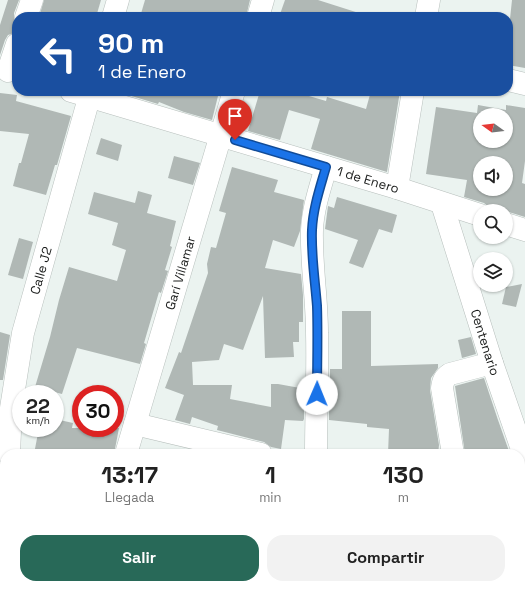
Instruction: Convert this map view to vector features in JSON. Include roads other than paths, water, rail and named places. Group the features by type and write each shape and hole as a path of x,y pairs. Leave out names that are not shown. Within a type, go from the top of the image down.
{"street":[{"path":"28,12 32,0"},
{"path":"114,12 118,0"},
{"path":"259,12 263,0"},
{"path":"427,12 429,0"},
{"path":"8,71 12,59"},
{"path":"513,81 525,84"},
{"name":"Calle J2","path":"8,449 11,408 23,333 83,96"},
{"name":"1 de Enero","path":"93,96 220,136 397,188 473,214"},
{"name":"Garí Villamar","path":"128,449 232,96"},
{"path":"397,188 412,96"},
{"path":"316,449 318,335 317,304 313,269 312,229 314,212 326,167"},
{"name":"Centenario","path":"442,204 492,363 522,449"},
{"path":"513,226 525,230"},
{"path":"452,449 442,388 443,382 450,374 492,363"},
{"path":"135,424 240,449"}]}
